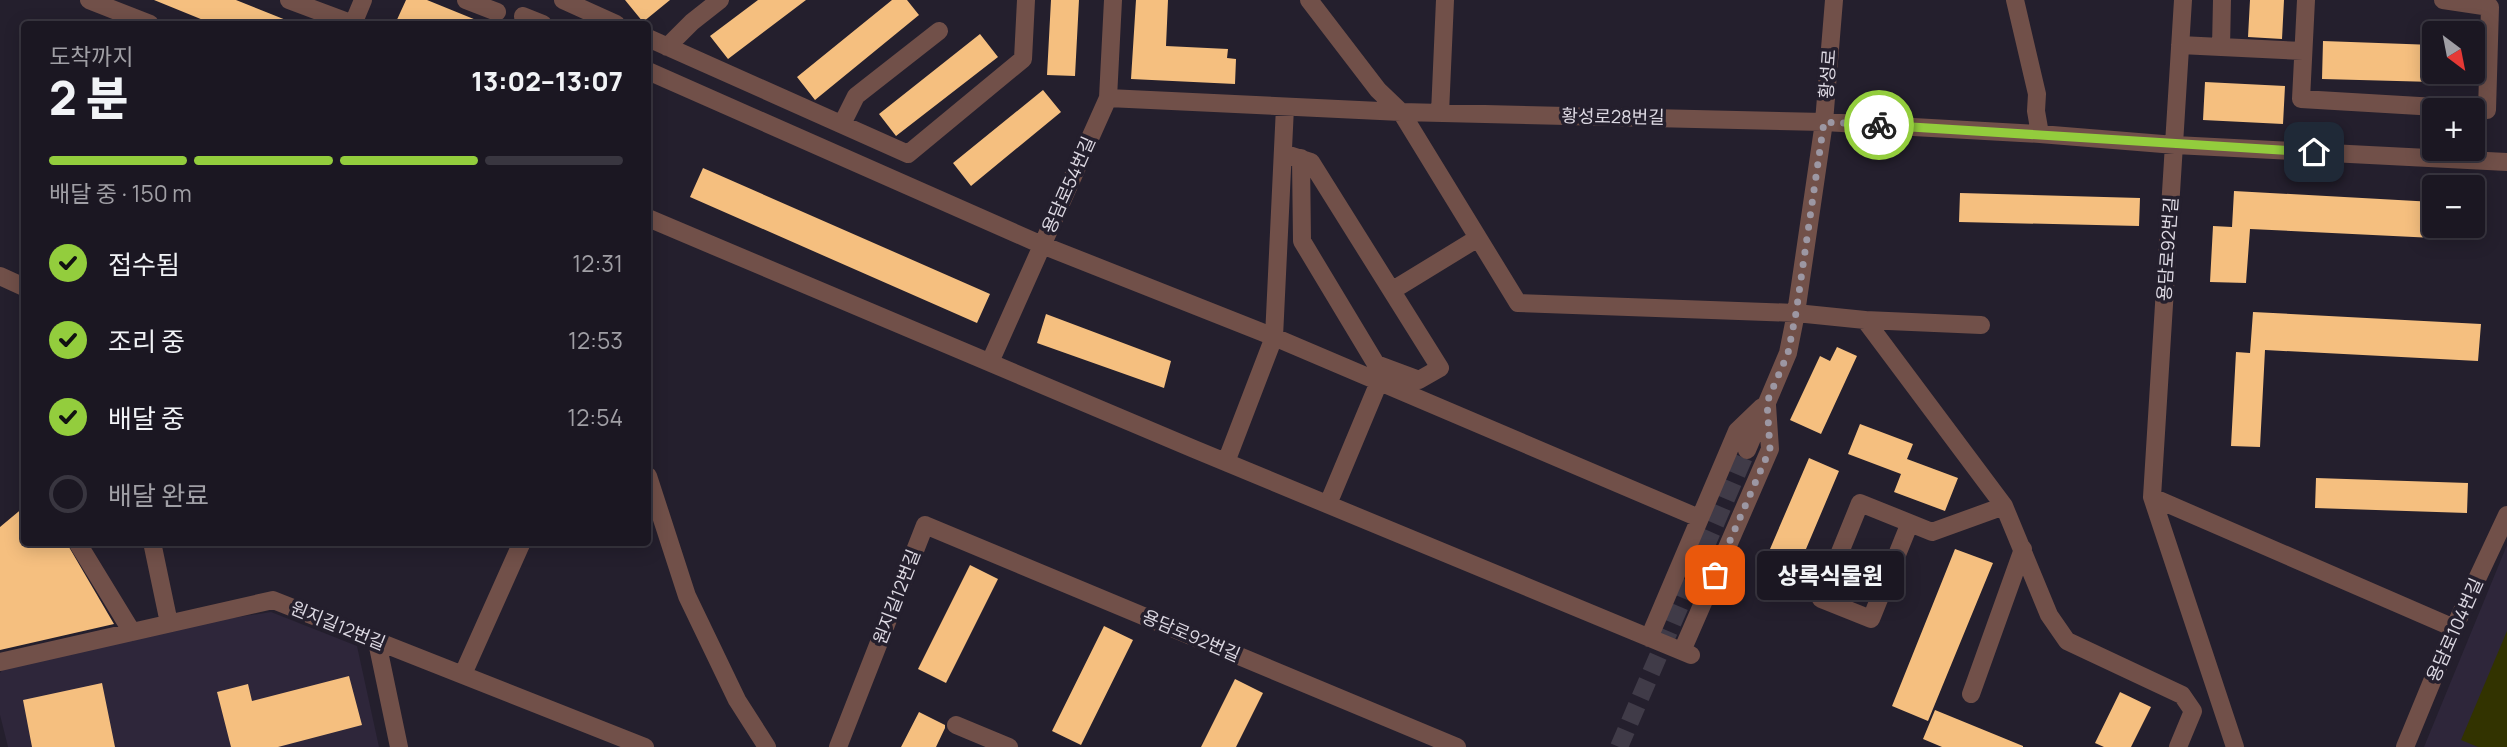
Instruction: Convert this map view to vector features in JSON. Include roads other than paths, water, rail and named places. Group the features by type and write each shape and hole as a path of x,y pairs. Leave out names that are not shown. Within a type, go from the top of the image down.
{"street":[{"path":"89,0 142,21"},
{"path":"289,0 345,21"},
{"path":"354,21 363,0"},
{"path":"466,0 497,12"},
{"path":"563,0 609,21"},
{"path":"667,47 692,22 720,0"},
{"path":"651,39 908,154 1023,59 1026,0"},
{"name":"용담로54번길","path":"990,362 1108,98 1113,0"},
{"path":"1309,0 1378,90 1401,112 1518,303 1796,313 1865,320 1981,325"},
{"path":"1440,113 1445,0"},
{"name":"황성로","path":"1747,450 1788,353 1796,313 1824,122 1834,0"},
{"path":"2015,0 2037,94 2036,111 2040,134"},
{"name":"용담로92번길","path":"2183,0 2152,497 2235,747"},
{"path":"2221,47 2222,0"},
{"path":"2306,0 2301,99 2487,110 2490,8 2443,0"},
{"path":"524,21 523,16 536,21"},
{"path":"842,124 856,96 939,31"},
{"path":"2180,45 2303,51"},
{"path":"651,72 1042,245 1274,337 1699,519"},
{"name":"황성로28번길","path":"1108,98 1401,112 1824,122 2040,134 2175,145 2507,162"},
{"path":"1226,462 1274,337 1285,107"},
{"path":"1283,153 1311,162 1394,290 1440,368 1419,380 1376,364 1302,241 1301,159"},
{"path":"651,219 1686,653 1770,449 1767,402"},
{"path":"1394,290 1478,238"},
{"path":"0,276 21,286"},
{"path":"1865,320 2004,506 2049,615 2067,641 2182,695 2193,710 2178,747"},
{"path":"1328,505 1379,382"},
{"path":"1649,638 1737,431 1767,402"},
{"path":"651,485 687,596 737,700 767,747"},
{"path":"2152,497 2454,628"},
{"path":"1909,525 1871,619 1821,599 1860,503 1932,532 2004,506"},
{"name":"용담로104번길","path":"2405,747 2454,628 2507,514"},
{"name":"용담로92번길","path":"925,525 1457,747"},
{"name":"원지길12번길","path":"838,747 925,525"},
{"path":"79,546 132,632"},
{"path":"153,546 169,623"},
{"path":"463,674 520,546"},
{"path":"1971,694 2023,549"},
{"name":"원지길12번길","path":"0,662 273,600 645,747"},
{"path":"377,642 399,747"},
{"path":"956,724 1009,747"}],"tunnel":[{"path":"1619,747 1747,450"}],"place":[{"name":"상록식물원","path":"1715,575"}]}
